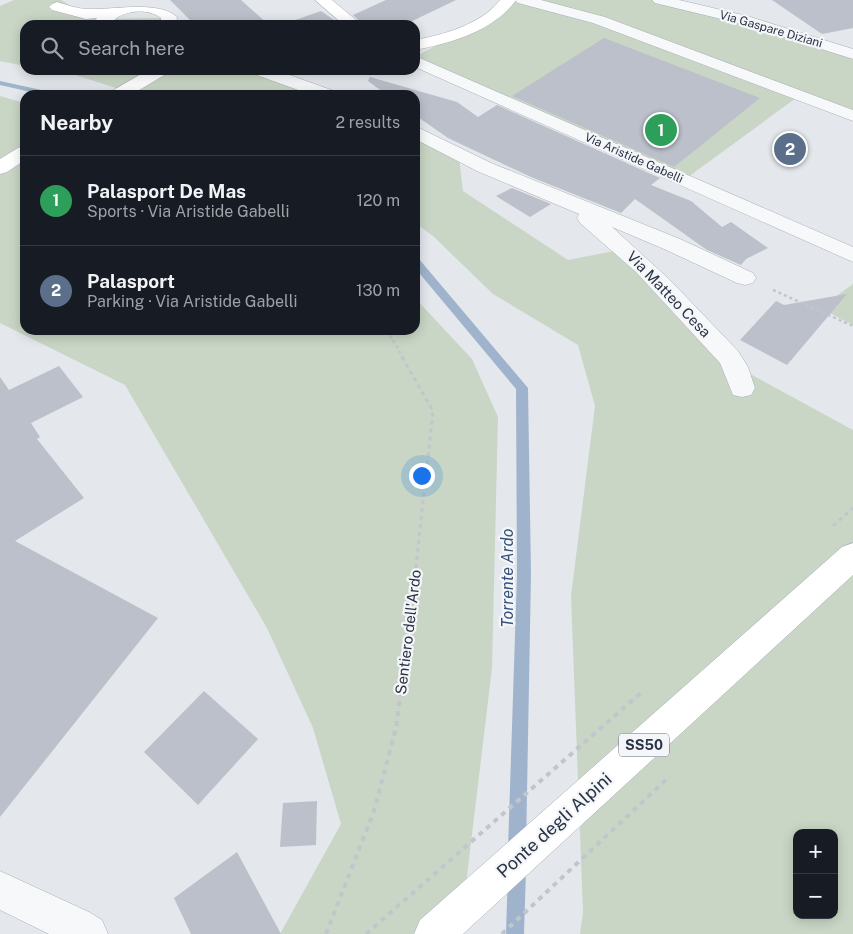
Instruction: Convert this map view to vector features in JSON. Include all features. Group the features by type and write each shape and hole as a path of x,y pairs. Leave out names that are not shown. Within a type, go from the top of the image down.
{"main road":[{"path":"104,20 107,16 137,5 142,0"},
{"path":"323,0 348,20"},
{"path":"420,44 438,42 454,36 495,14 508,0"},
{"path":"53,4 86,14 156,5 169,16 169,20"},
{"path":"53,4 65,15 74,20"},
{"path":"126,90 151,75"},
{"path":"0,168 20,155"},
{"name":"Ponte degli Alpini","path":"434,934 853,556"}],"street":[{"path":"523,0 599,20 853,116"},
{"name":"Via Gaspare Diziani","path":"671,1 747,21 853,54"},
{"name":"Via Aristide Gabelli","path":"420,63 853,255"},
{"path":"274,75 314,90"},
{"name":"Via Matteo Cesa","path":"420,135 484,167 672,244 745,278"},
{"name":"Via Matteo Cesa","path":"555,196 598,226 650,270 729,358 736,367 742,388"},
{"path":"0,890 88,934"}],"path":[{"path":"745,278 853,326"},
{"name":"Sentiero dell'Ardo","path":"326,934 374,811 396,728 414,591 433,411 390,335"}],"green space":[{"path":"14,0 61,0 92,19 163,18 165,20 20,20 20,65 0,61 0,6"},
{"path":"519,0 657,0 853,52 853,121 796,98 688,177 420,59 420,54"},
{"path":"75,75 266,75 306,90 122,90"},
{"path":"0,96 20,102 20,333 0,323"},
{"path":"420,138 459,158 463,191 568,260 630,248 741,369 853,430 853,934 580,934 583,912 571,596 595,406 578,345 493,294 433,236 420,227"},
{"path":"853,284 853,325 820,308"},
{"path":"420,303 472,359 498,417 492,668 460,934 280,934 341,824 313,728 267,628 125,385 24,335 420,335"}],"building":[{"path":"170,0 241,0 263,20 190,20"},
{"path":"386,0 456,0 414,20 358,20 353,15"},
{"path":"772,0 853,0 853,28 822,34"},
{"path":"321,11 334,20 295,20"},
{"path":"604,38 760,98 674,167 512,96"},
{"path":"370,77 415,90 380,90 368,81"},
{"path":"420,91 457,102 478,117 497,105 660,178 651,185 691,201 722,227 731,222 768,248 746,259 741,265 707,250 635,199 621,213 531,177 448,138 420,118"},
{"path":"512,188 551,204 530,217 496,196"},
{"path":"847,294 787,365 740,340 776,301 784,305"},
{"path":"59,366 83,397 31,423 40,437 37,439 84,498 15,541 158,618 0,817 0,377 9,390"},
{"path":"204,691 258,739 198,805 144,752"},
{"path":"317,801 316,845 280,847 283,803"},
{"path":"237,852 281,934 191,934 174,898"}],"waterway":[{"name":"Torrente Ardo","path":"0,83 32,90"},
{"name":"Torrente Ardo","path":"420,267 522,388 524,574 517,849"},
{"name":"Torrente Ardo","path":"515,934 517,869"}],"place":[{"name":"Palasport De Mas","path":"661,130"},
{"name":"Palasport","path":"790,149"}]}
